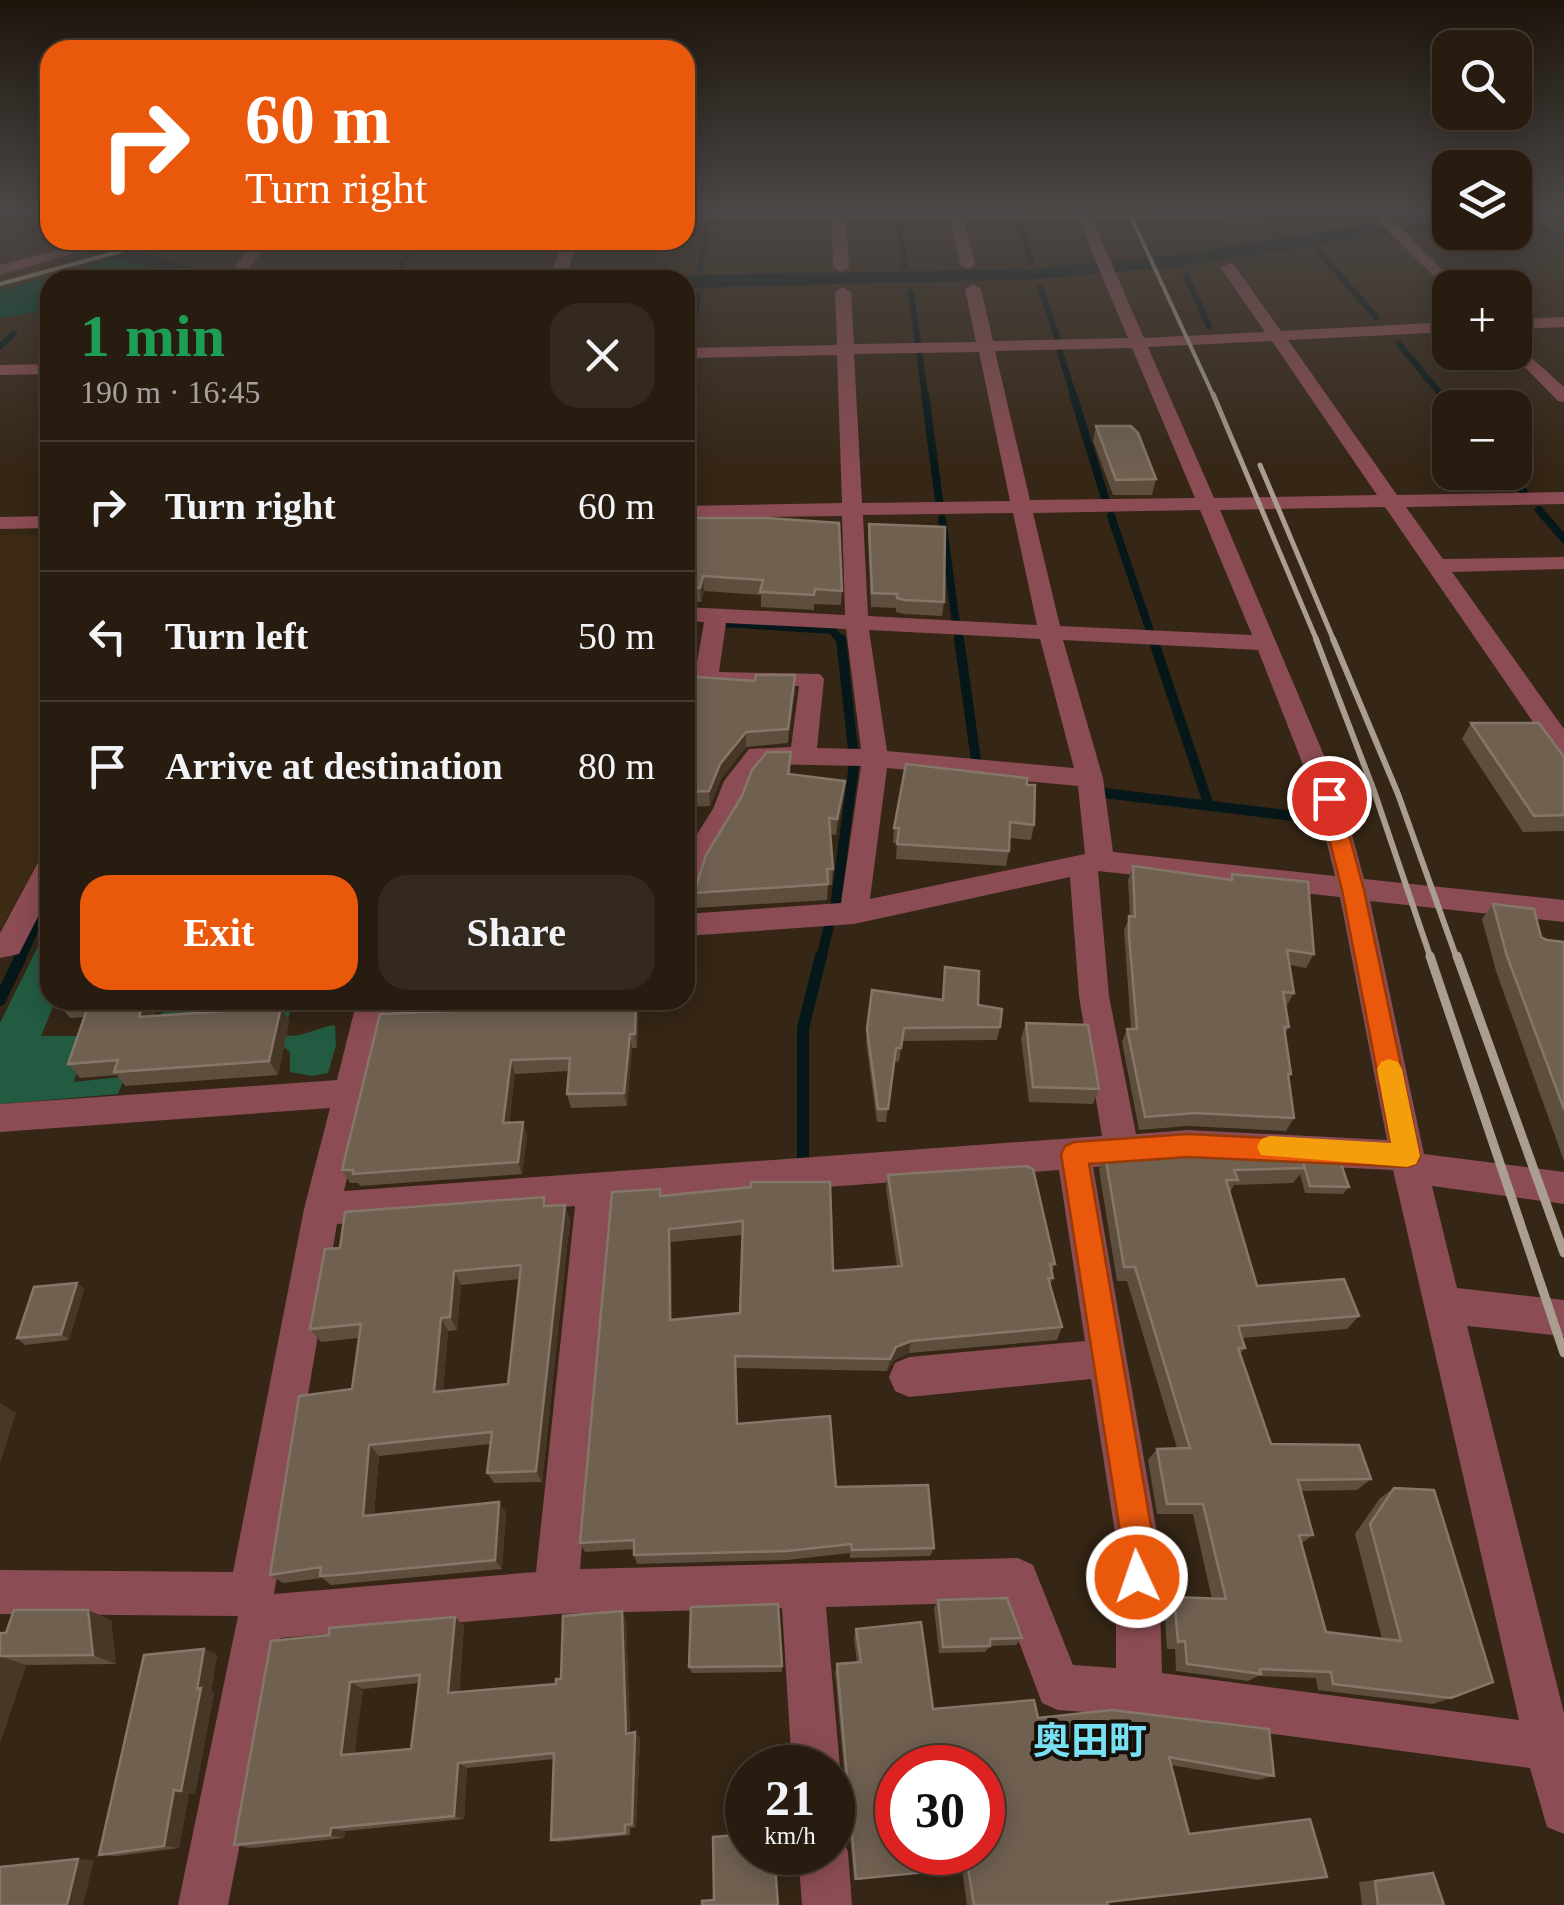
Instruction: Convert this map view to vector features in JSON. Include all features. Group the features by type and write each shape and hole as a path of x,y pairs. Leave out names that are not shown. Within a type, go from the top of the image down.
{"street":[{"path":"843,297 850,510 858,624 875,758 854,913"},
{"path":"975,297 1050,633 1090,778 1094,996 1122,1150"},
{"path":"1119,297 1329,798 1353,890 1408,1162 1564,1810"},
{"path":"1250,297 1564,748"},
{"path":"1532,323 1564,322"},
{"path":"695,354 1138,343 1432,329"},
{"path":"1532,365 1564,397"},
{"path":"0,370 40,369"},
{"path":"695,512 1564,498"},
{"path":"0,523 40,522"},
{"path":"1438,566 1564,563"},
{"path":"695,614 1267,643"},
{"path":"716,615 696,681 812,679 803,756"},
{"path":"695,860 726,810 736,780 758,755 875,758 1090,778"},
{"path":"695,924 854,913 1092,862 1564,911"},
{"path":"3,952 40,884"},
{"path":"203,1905 322,1209 371,1010"},
{"path":"0,1118 350,1093"},
{"path":"322,1209 1205,1146 1408,1162 1564,1188"},
{"path":"1074,1154 1104,1358 1137,1538 1139,1693"},
{"path":"556,1592 594,1189"},
{"path":"1444,1306 1564,1318"},
{"path":"910,1377 1104,1358"},
{"path":"0,1592 256,1605 556,1592 1018,1580 1058,1688 1139,1693 1547,1748"},
{"path":"802,1586 814,1745"},
{"path":"824,1875 826,1905"}],"shaded area":[{"path":"40,534 40,862 0,929 0,535"}],"green space":[{"path":"0,297 40,297 40,312 0,318"},
{"path":"40,942 40,1010 52,1010 41,1036 85,1036 74,1082 120,1077 123,1082 118,1094 0,1104 0,1023"},
{"path":"163,1010 290,1010 284,1035 335,1025 336,1045 328,1073 312,1076 290,1072 290,1052 284,1047 159,1025"}],"building":[{"path":"1096,426 1131,426 1138,433 1156,479 1116,480"},
{"path":"695,518 839,523 842,591 815,589 814,595 760,592 763,580 703,576 700,588 695,588"},
{"path":"869,524 945,527 944,602 872,593"},
{"path":"695,674 755,681 756,675 795,675 788,729 746,732 720,764 709,791 695,792"},
{"path":"1471,723 1539,723 1564,757 1564,815 1534,816"},
{"path":"767,752 791,752 788,774 845,781 837,819 829,818 833,869 827,869 828,884 695,893 706,855 742,796 752,770"},
{"path":"906,764 1027,778 1027,785 1035,785 1034,825 1010,822 1009,851 897,844 899,828 894,828"},
{"path":"1133,866 1232,880 1232,874 1308,882 1314,954 1287,950 1294,993 1283,992 1294,1118 1195,1113 1145,1117 1127,1029 1137,1029 1129,936 1129,916 1135,917"},
{"path":"1493,904 1534,909 1541,937 1564,942 1564,1109 1507,956"},
{"path":"945,967 979,971 978,1005 1002,1009 1000,1027 904,1028 901,1048 896,1048 888,1109 878,1109 867,1029 872,990 943,1000"},
{"path":"87,1010 141,1010 139,1017 280,1010 269,1061 114,1072 118,1060 68,1064"},
{"path":"636,1010 624,1093 567,1094 570,1058 511,1060 503,1123 523,1122 518,1162 353,1174 353,1170 342,1170 380,1014"},
{"path":"1026,1023 1088,1025 1099,1089 1033,1087"},
{"path":"1196,1149 1302,1154 1304,1168 1234,1170 1238,1180 1226,1180 1257,1286 1344,1279 1359,1316 1238,1326 1245,1348 1238,1348 1271,1444 1359,1445 1371,1479 1298,1480 1313,1535 1299,1535 1326,1632 1401,1641 1370,1524 1394,1488 1434,1490 1493,1682 1451,1698 1333,1684 1331,1672 1260,1669 1261,1674 1187,1664 1185,1641 1178,1642 1174,1597 1226,1599 1203,1504 1167,1504 1157,1449 1190,1448 1135,1267 1124,1267 1105,1155"},
{"path":"1303,1162 1341,1164 1349,1187 1310,1186"},
{"path":"1026,1166 1033,1169 1055,1264 1050,1264 1053,1278 1048,1278 1062,1327 911,1341 896,1347 890,1359 735,1356 737,1424 830,1416 836,1487 928,1485 934,1548 852,1550 851,1544 787,1551 634,1555 634,1540 580,1543 612,1192 660,1189 660,1196 751,1187 751,1182 830,1182 833,1271 902,1266 888,1175","holes":["743,1221 740,1313 670,1320 669,1229"]},
{"path":"544,1197 544,1206 565,1205 536,1471 487,1473 492,1432 369,1445 363,1516 499,1502 495,1560 320,1576 321,1567 270,1575 299,1396 352,1389 361,1324 310,1329 325,1249 340,1248 345,1212","holes":["521,1265 508,1384 434,1392 441,1318 450,1317 454,1271"]},
{"path":"77,1283 61,1334 17,1338 34,1287"},
{"path":"1007,1598 1022,1638 990,1639 990,1646 943,1647 938,1600"},
{"path":"778,1604 782,1666 689,1667 691,1607"},
{"path":"14,1610 88,1610 93,1655 0,1656 0,1633 6,1633"},
{"path":"622,1611 626,1734 635,1732 632,1824 625,1825 625,1833 551,1840 554,1753 458,1763 454,1816 331,1828 330,1835 234,1845 271,1641 329,1635 329,1628 455,1617 448,1693 556,1684 556,1679 561,1679 563,1616","holes":["420,1675 411,1749 341,1755 350,1682"]},
{"path":"921,1622 933,1709 1034,1700 1038,1718 1112,1710 1269,1729 1274,1776 1169,1757 1189,1834 1310,1819 1327,1877 1107,1902 1108,1905 974,1905 969,1875 1005,1875 1005,1745 875,1745 875,1875 897,1875 856,1879 855,1745 844,1745 837,1664 861,1662 856,1629"},
{"path":"204,1649 197,1689 201,1688 181,1791 174,1790 164,1846 99,1855 144,1655"},
{"path":"725,1836 725,1875 776,1875 778,1905 702,1905 702,1901 714,1900 713,1837"},
{"path":"78,1859 67,1905 0,1905 0,1867"},
{"path":"1433,1873 1444,1905 1378,1905 1375,1881"}],"waterway":[{"path":"695,315 698,297"},
{"path":"912,297 918,344"},
{"path":"1043,297 1058,339"},
{"path":"1196,297 1209,326"},
{"path":"1358,297 1376,317"},
{"path":"0,346 14,333"},
{"path":"1399,344 1437,390"},
{"path":"1059,349 1074,397"},
{"path":"919,351 925,397"},
{"path":"925,394 939,500"},
{"path":"1073,394 1105,498"},
{"path":"1539,510 1564,539"},
{"path":"1111,516 1151,634"},
{"path":"942,519 956,623"},
{"path":"722,623 832,630 841,641"},
{"path":"958,634 959,641"},
{"path":"841,639 853,749"},
{"path":"959,639 976,760"},
{"path":"1155,645 1209,806"},
{"path":"835,908 854,764"},
{"path":"1104,793 1209,806"},
{"path":"1209,806 1302,817"},
{"path":"20,959 40,916"},
{"path":"821,959 829,925"},
{"path":"0,1000 21,956"},
{"path":"803,1160 803,1028 821,956"}],"railway":[{"path":"1168,297 1214,397"},
{"path":"1213,394 1317,641"},
{"path":"1260,465 1334,641"},
{"path":"1316,639 1374,791 1431,959"},
{"path":"1333,639 1398,794 1457,959"},
{"path":"1430,956 1564,1353"},
{"path":"1457,956 1564,1253"}],"slow traffic":[{"path":"1270,1147 1407,1156 1389,1069"}],"district":[{"name":"奥田町","path":"1090,1741"}],"route":[{"path":"1137,1577 1137,1538 1104,1358 1074,1154 1188,1145 1407,1156 1353,890 1329,798"}]}
